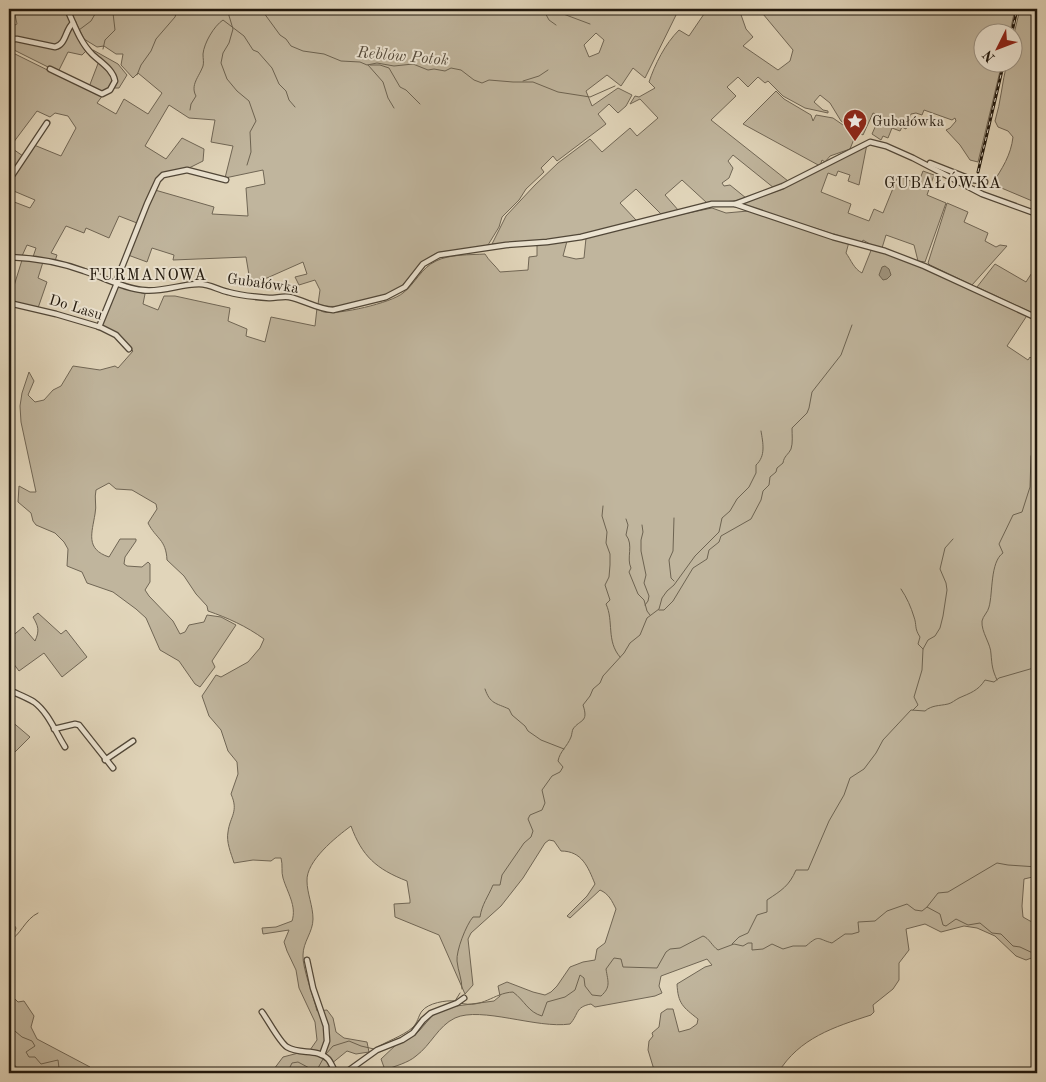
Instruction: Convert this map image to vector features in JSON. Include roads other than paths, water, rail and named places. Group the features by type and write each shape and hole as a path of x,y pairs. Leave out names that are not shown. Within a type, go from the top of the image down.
{"street":[{"path":"50,69 102,94 107,92 115,82 111,72 91,53 81,39 67,9"},
{"path":"9,39 17,39 55,48 60,47 63,44 68,29 73,23"},
{"path":"9,180 47,123"},
{"name":"Gubałówka","path":"735,204 783,186 862,145 874,142 913,158 982,194 1037,214"},
{"path":"930,163 973,180 985,182"},
{"path":"99,327 146,204 158,180 163,175 187,170 226,180"},
{"name":"Gubałówka","path":"9,257 35,259 67,266 143,290 160,290 198,284 210,285 226,292 272,298 287,297 333,310 386,297 405,287 423,264 439,255 581,237 712,204 735,204 832,237 885,251 932,269 1037,318"},
{"name":"Do Lasu","path":"9,303 99,327 116,335 129,349"},
{"path":"9,690 35,703 44,712 65,747"},
{"path":"54,729 73,724 79,725 113,768"},
{"path":"106,760 133,740"},
{"path":"307,960 313,988 326,1026 327,1041 322,1055"},
{"path":"345,1073 377,1050 402,1040 413,1033 431,1013 457,1003 464,998"},
{"path":"262,1012 281,1042 287,1047 301,1053 316,1052 322,1055 328,1059 336,1073"}],"waterway":[{"path":"79,30 91,21 98,9"},
{"path":"103,49 105,40 115,30 113,13 116,9"},
{"path":"137,75 156,39 175,17 178,9"},
{"path":"227,9 233,29 221,63 227,79 249,101 256,121 250,132 251,152 247,165"},
{"name":"Reblów Potok","path":"261,9 280,35 291,46 303,51 324,54 341,61 360,62 367,65 377,63 394,66 413,64 428,70 445,71 451,68 461,70 474,80 482,83 489,80 533,82 558,92 590,97 615,86"},
{"path":"543,9 549,20 556,25"},
{"path":"550,9 590,24"},
{"path":"190,110 196,96 194,88 203,66 205,45 213,30 223,20 244,36 253,50 258,52 272,68 279,84 286,91 289,100 295,107"},
{"path":"368,65 383,82 388,98 394,108"},
{"path":"370,65 380,65 389,68 400,87 406,90 420,104"},
{"path":"523,81 539,76 548,70"},
{"path":"659,610 664,610 673,601 693,568 707,559 709,550 719,542 721,536 751,519 761,500 763,491 769,485 770,477 783,463 791,449 792,428 807,413 812,392 841,355 852,325"},
{"path":"462,989 457,957 465,932 473,917 480,917 493,885 500,885 502,875 524,843 531,837 533,831 528,819 530,815 542,810 545,803 542,790 552,776 560,772 563,767 558,761 571,737 573,729 584,718 585,711 583,705 593,689 600,683 603,676 624,653 630,643 640,635 647,618 659,609 662,598 667,591 674,585 695,556 719,532 722,518 749,487 756,473 756,465 763,453 761,431"},
{"path":"997,680 993,670 991,650 982,621 989,607 996,563 1003,553 999,544 1013,515 1022,512 1030,487 1031,456 1037,444"},
{"path":"603,506 602,516 607,532 606,543 610,554 609,577 605,585 610,600 606,604 610,617 613,644 620,657"},
{"path":"674,518 673,551 669,560 671,578 674,581"},
{"path":"626,519 628,525 626,535 630,547 629,560 631,568 629,572 638,594 644,600 650,615"},
{"path":"642,525 641,551 646,575 644,583 649,596 645,605"},
{"path":"913,710 918,705 914,697 922,670 923,649 928,640 935,636 940,628 943,616 947,590 940,569 945,548 953,539"},
{"path":"901,589 909,603 915,620 920,637 918,644 923,649"},
{"path":"732,944 739,937 748,933 757,915 767,912 767,900 791,880 796,870 808,870 829,821 844,795 850,778 864,769 883,740 911,710 925,711 933,707 949,704 977,689 985,680 994,682 999,678 1037,667"},
{"path":"485,689 491,700 509,709 512,715 528,731 541,740 564,749"},
{"path":"927,907 938,893 948,892 997,863 1037,867"},
{"path":"460,1003 475,1004 513,992 530,1009 542,1016 547,1002 565,997 575,990 580,975 584,978 585,986 592,995 601,996 608,987 606,969 614,958 621,959 623,967 657,968 666,952 670,949 680,948 703,936 718,950 734,944 743,946 748,943 752,943 752,950 763,949 772,944 783,949 793,946 806,946 816,939 832,943 845,934 859,932 858,922 875,921 887,911 907,904 915,910 922,911 927,907 940,914 943,925 946,926 956,919 968,925 980,923 992,933 1001,934 1013,946 1020,947 1037,955"},
{"path":"9,944 10,940 38,913"},
{"path":"326,1054 333,1046 349,1041 374,1049 412,1028 421,1013 428,1006 455,1001 460,993"},
{"path":"9,1026 22,1037 32,1041 35,1046 26,1052 29,1057 35,1057 41,1064 58,1060 59,1068 57,1073"},
{"path":"287,1073 292,1063 298,1062 313,1070 318,1068 323,1059"}],"railway":[{"path":"1014,22 1017,9"},
{"path":"978,172 1002,72"}],"place":[{"name":"Gubałówka","path":"855,142"}],"district":[{"name":"GUBAŁÓWKA","path":"943,182"},
{"name":"FURMANOWA","path":"148,274"}]}
